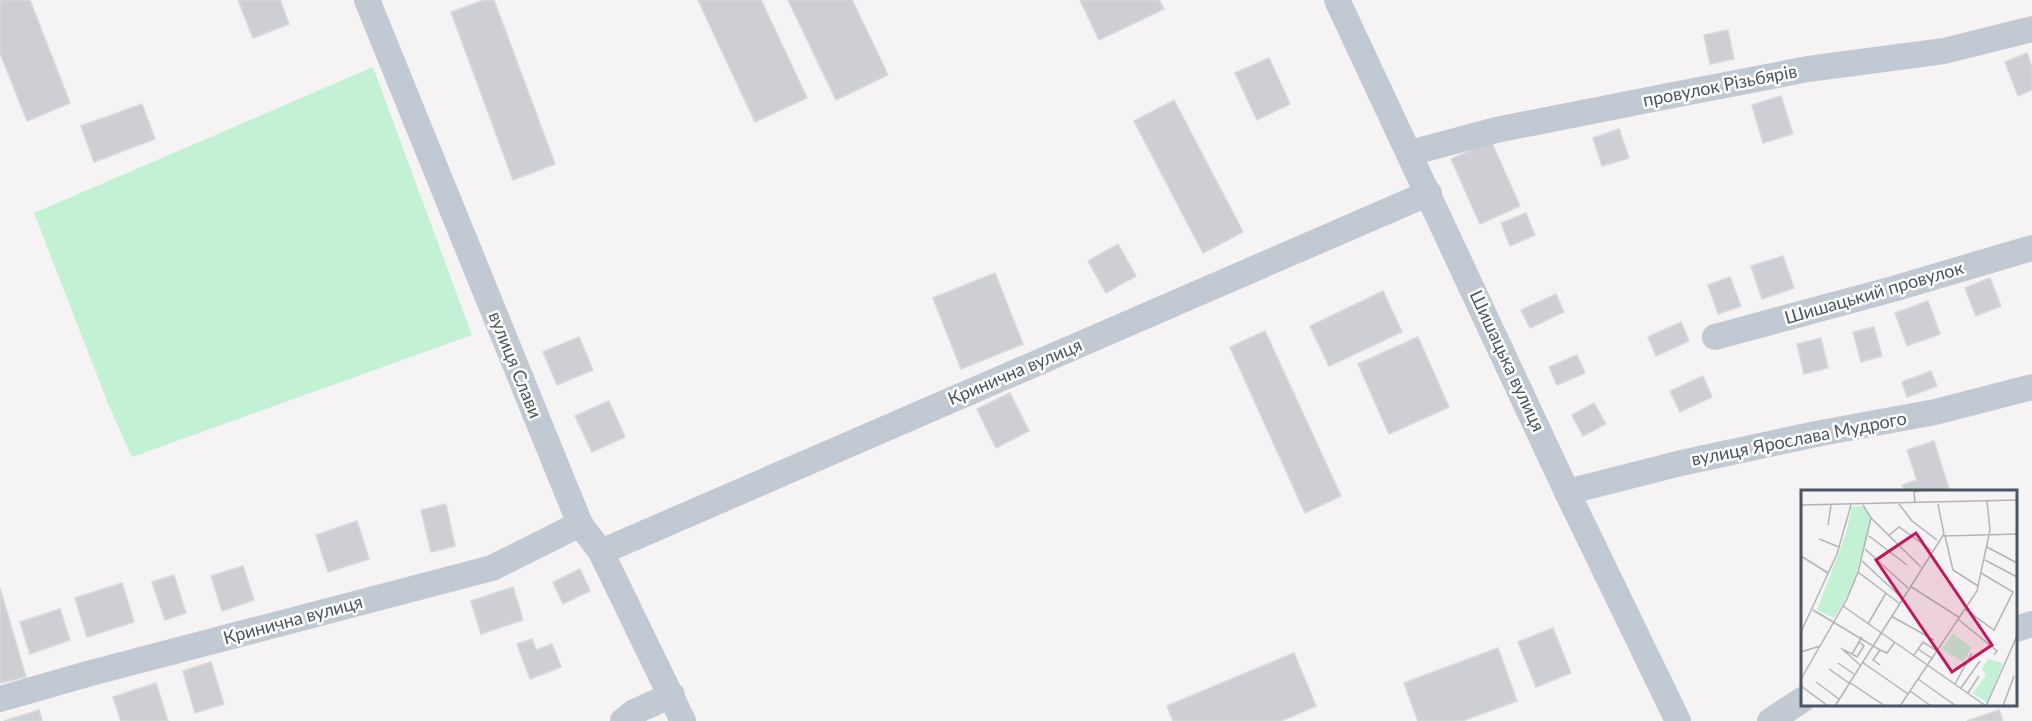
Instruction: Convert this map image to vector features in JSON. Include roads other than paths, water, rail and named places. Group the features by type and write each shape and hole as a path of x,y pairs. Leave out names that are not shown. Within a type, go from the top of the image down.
{"street":[{"name":"вулиця Слави","path":"367,0 580,524 601,552 683,721"},
{"name":"Шишацька вулиця","path":"1337,0 1567,492 1678,721"},
{"name":"провулок Різьбярів","path":"1410,153 1496,130 1565,116 1808,69 1944,51 2032,29"},
{"name":"Кринична вулиця","path":"601,552 1429,193"},
{"name":"Шишацький провулок","path":"1715,337 1893,289 2032,248"},
{"name":"вулиця Ярослава Мудрого","path":"1567,492 1681,463 1816,434 1935,412 2032,387"},
{"name":"Кринична вулиця","path":"0,699 492,568 580,524"},
{"path":"2017,629 2032,624"},
{"path":"623,721 634,712 672,695"},
{"path":"1770,721 1801,701"}]}
